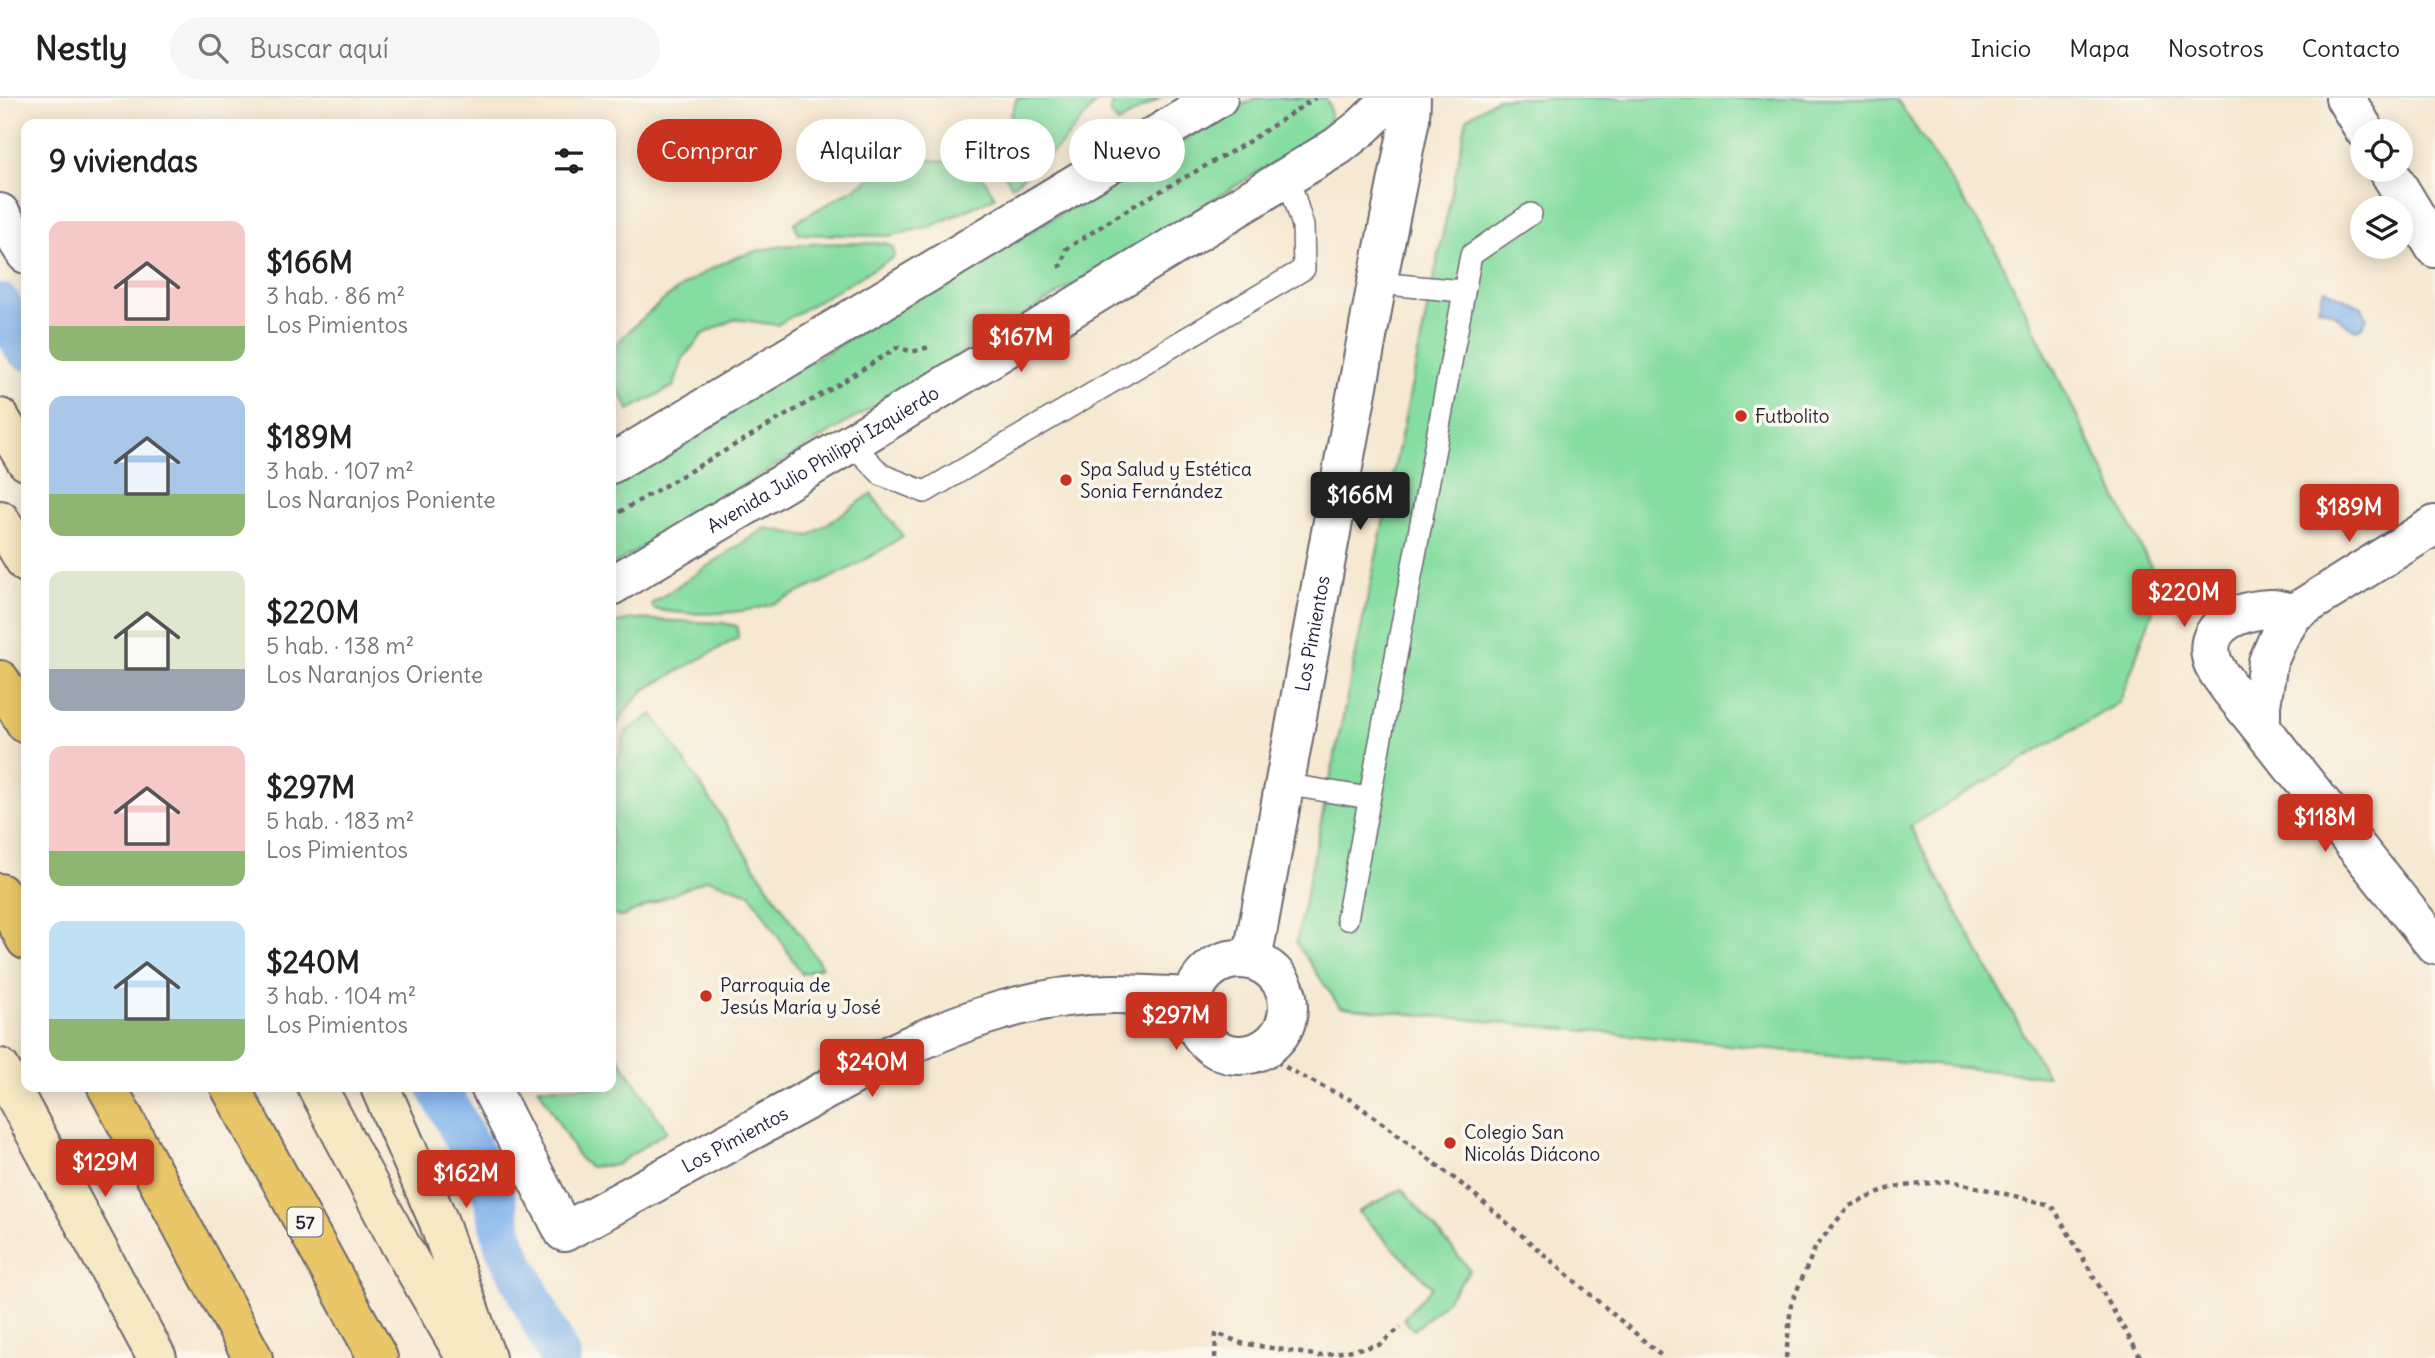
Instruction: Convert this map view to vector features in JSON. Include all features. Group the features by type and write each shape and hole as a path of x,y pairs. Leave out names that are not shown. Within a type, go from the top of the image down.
{"highway":[{"path":"0,680 21,716"},
{"path":"0,893 21,931"},
{"path":"110,1092 253,1358"},
{"name":"57","path":"233,1092 378,1358"}],"street":[{"path":"616,461 1218,98"},
{"path":"2345,98 2358,119"},
{"name":"Avenida Julio Philippi Izquierdo","path":"616,583 1338,146 1394,99"},
{"name":"Los Pimientos","path":"1252,960 1410,118 1394,99"},
{"path":"2395,182 2435,248"},
{"path":"0,213 21,246"},
{"path":"0,418 21,453"},
{"path":"0,520 21,555"},
{"path":"2261,726 2260,705 2268,662 2294,613 2435,525"},
{"path":"2294,613 2274,609 2254,610 2229,620 2220,626 2213,636 2211,658 2230,689 2435,945"},
{"path":"1252,960 1268,967 1280,979 1287,994 1288,1012 1284,1028 1273,1042 1259,1052 1245,1056 1229,1055 1215,1049 1203,1039 1195,1026 1193,996 1208,970 1221,962 1252,960"},
{"name":"Los Pimientos","path":"493,1092 564,1232 884,1058 955,1025 1016,1006 1058,998 1111,994 1193,996"},
{"path":"0,1068 157,1358"},
{"path":"320,1092 400,1244 466,1358"},
{"path":"382,1092 438,1220 486,1358"}],"lane":[{"path":"851,443 882,475 925,492 1304,269 1303,226 1288,176"},
{"path":"1347,919 1462,291 1471,255 1531,214"},
{"path":"1377,283 1462,291"},
{"path":"1283,784 1369,798"}],"path":[{"path":"1051,272 1062,265 1066,249 1130,208 1243,145 1315,98"},
{"path":"616,514 825,392 898,346 912,352 939,343"},
{"path":"1259,1052 1306,1078 1335,1090 1401,1137 1468,1189 1664,1358"},
{"path":"1787,1358 1791,1304 1816,1246 1849,1206 1894,1187 1951,1181 2052,1205 2141,1358"},
{"path":"1215,1358 1216,1333 1241,1342 1320,1356 1379,1345 1402,1327"}],"green space":[{"path":"1017,98 1100,98 1082,119 1069,119 1069,135 1055,150 1055,119 1010,118"},
{"path":"1116,98 1160,98 1125,119 1115,119 1109,112"},
{"path":"1255,98 1326,98 1330,117 1321,134 616,563 616,477 1113,182 1185,182 1185,140"},
{"name":"Futbolito","path":"1498,98 1896,98 1993,245 2161,588 2120,702 1910,826 2047,1076 1340,1007 1296,943 1467,118"},
{"path":"926,159 940,161 940,182 986,182 995,197 932,226 889,236 799,234 794,223 865,182 926,182"},
{"path":"885,243 893,247 894,257 777,325 735,319 703,334 683,358 674,386 629,410 616,385 616,345 646,315 686,284 730,260 777,247"},
{"path":"871,494 903,536 836,576 766,606 736,612 680,613 654,609 651,604 765,528 809,536"},
{"path":"632,619 722,623 737,626 738,638 644,690 628,707 616,727 616,624"},
{"path":"653,714 822,967 802,974 750,893 707,879 622,917 616,915 616,759 626,732"},
{"path":"616,1054 667,1131 616,1165 590,1167 579,1158 541,1092 616,1092"},
{"path":"1402,1189 1470,1270 1446,1301 1414,1330 1403,1319 1432,1287 1358,1212"}],"water":[{"path":"2324,289 2362,307 2367,318 2362,327 2356,330 2332,313 2318,308"}],"waterway":[{"path":"0,304 21,340"},
{"path":"441,1092 493,1191 505,1245 560,1358"}],"place":[{"name":"Futbolito","path":"1741,416"},
{"name":"Spa Salud y Estética Sonia Fernández","path":"1066,480"},
{"name":"Parroquia de Jesús María y José","path":"706,996"},
{"name":"Colegio San Nicolás Diácono","path":"1450,1143"}]}
